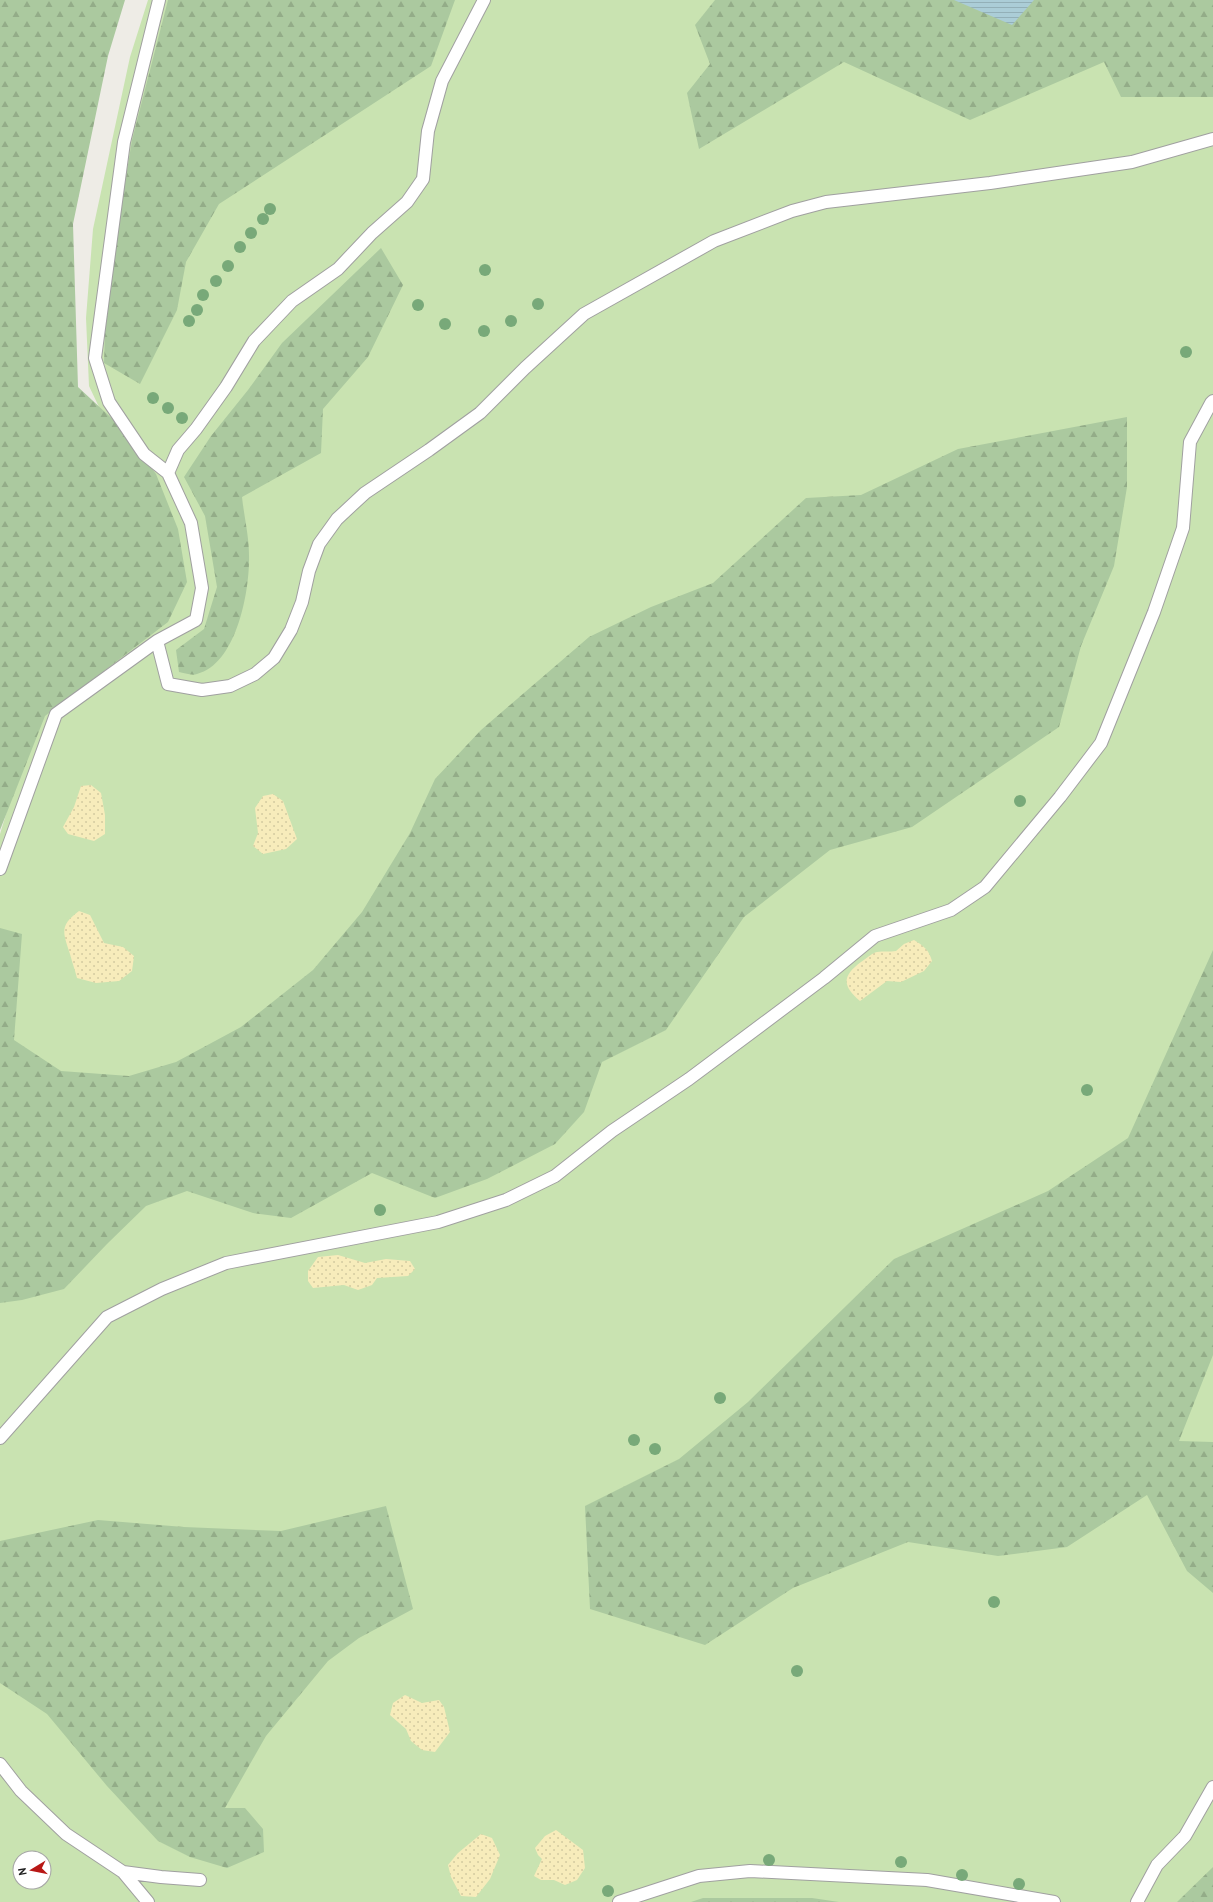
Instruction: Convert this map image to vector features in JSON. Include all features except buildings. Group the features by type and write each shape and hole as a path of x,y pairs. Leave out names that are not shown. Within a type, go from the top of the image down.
{"lane":[{"path":"0,869 56,714 157,641 196,620 202,588 191,523 168,473 144,454 109,402 95,358 124,142 159,0"},
{"path":"168,473 178,450 201,423 226,387 254,340 292,301 338,269 372,233 408,202 423,180 428,131 442,81 484,0"},
{"path":"157,641 168,684 202,690 230,686 255,674 274,658 291,630 302,602 309,571 319,544 337,519 365,493 429,450 480,413 525,368 584,314 714,241 792,211 826,202 990,183 1132,162 1213,139"},
{"path":"0,1438 107,1317 162,1289 226,1263 438,1222 506,1200 555,1176 612,1131 689,1079 824,978 875,936 951,910 985,887 1060,797 1101,743 1154,612 1183,528 1190,442 1213,401"},
{"path":"0,1764 21,1791 66,1834 124,1872 148,1902"},
{"path":"1136,1902 1157,1865 1186,1836 1213,1787"},
{"path":"124,1872 200,1880"},
{"path":"619,1902 699,1876 750,1872 927,1880 1054,1902"}],"green space":[{"path":"0,0 125,0 108,56 73,224 78,387 120,426 156,474 178,529 187,582 168,622 45,716 0,830"},
{"path":"148,0 1213,0 1213,1902 0,1902 0,834 39,705 108,426 89,386 86,318 93,229 130,57"},
{"path":"168,0 455,0 431,66 219,204 186,262 177,310 140,384 104,363 106,301 132,140"},
{"path":"715,0 1213,0 1213,97 1121,97 1104,62 970,120 844,62 699,149 687,93 710,64 695,25"},
{"path":"381,248 403,285 368,357 323,409 321,453 242,497 248,541 249,570 244,605 238,624 231,641 222,656 211,667 195,675 179,672 176,650 204,629 217,587 205,516 184,477 211,436 248,390 282,343"},
{"path":"1127,417 1127,487 1114,566 1081,646 1059,727 912,827 830,850 744,917 666,1030 602,1062 584,1112 555,1144 487,1179 435,1198 372,1173 291,1218 253,1213 187,1191 146,1206 64,1289 22,1300 0,1303 0,928 22,934 14,1040 61,1071 129,1076 176,1062 241,1027 313,970 362,912 410,833 435,779 481,730 589,637 651,607 713,583 806,498 861,495 958,449"},
{"path":"1213,950 1213,1355 1179,1441 1213,1442 1213,1593 1187,1571 1147,1495 1067,1547 998,1556 908,1542 793,1588 705,1645 590,1609 585,1506 679,1459 748,1402 894,1259 1048,1191 1128,1138"},
{"path":"386,1506 413,1609 359,1638 328,1661 266,1736 225,1808 245,1808 263,1829 264,1852 227,1868 190,1857 158,1841 107,1786 47,1714 0,1683 0,1541 98,1520 184,1527 281,1531"},
{"path":"1213,1867 1213,1902 1177,1902"},
{"path":"703,1898 812,1898 839,1902 691,1902"}],"sand":[{"path":"91,785 101,793 105,815 105,834 94,841 68,834 63,827 74,807 81,786"},
{"path":"273,794 283,801 297,839 286,849 263,854 253,846 258,833 255,808 263,796"},
{"path":"79,911 90,915 104,943 123,947 134,956 132,971 119,981 96,983 77,978 64,935 64,930 68,921"},
{"path":"914,940 926,949 931,957 932,961 924,971 901,982 887,981 860,1001 854,996 847,986 847,981 850,972 855,967 875,953 896,951 904,944"},
{"path":"338,1255 365,1263 386,1259 410,1261 415,1269 408,1276 377,1278 372,1285 358,1290 344,1285 313,1288 308,1281 308,1271 318,1257"},
{"path":"405,1695 422,1703 439,1700 444,1707 450,1732 435,1752 422,1750 411,1741 406,1729 390,1715 393,1703"},
{"path":"556,1830 583,1850 585,1868 577,1880 565,1885 554,1880 541,1880 534,1876 542,1859 538,1855 535,1848 545,1836"},
{"path":"481,1834 492,1838 500,1855 490,1879 476,1897 461,1896 451,1877 448,1865 458,1853"}],"water":[{"path":"954,0 1034,0 1012,25"}]}
